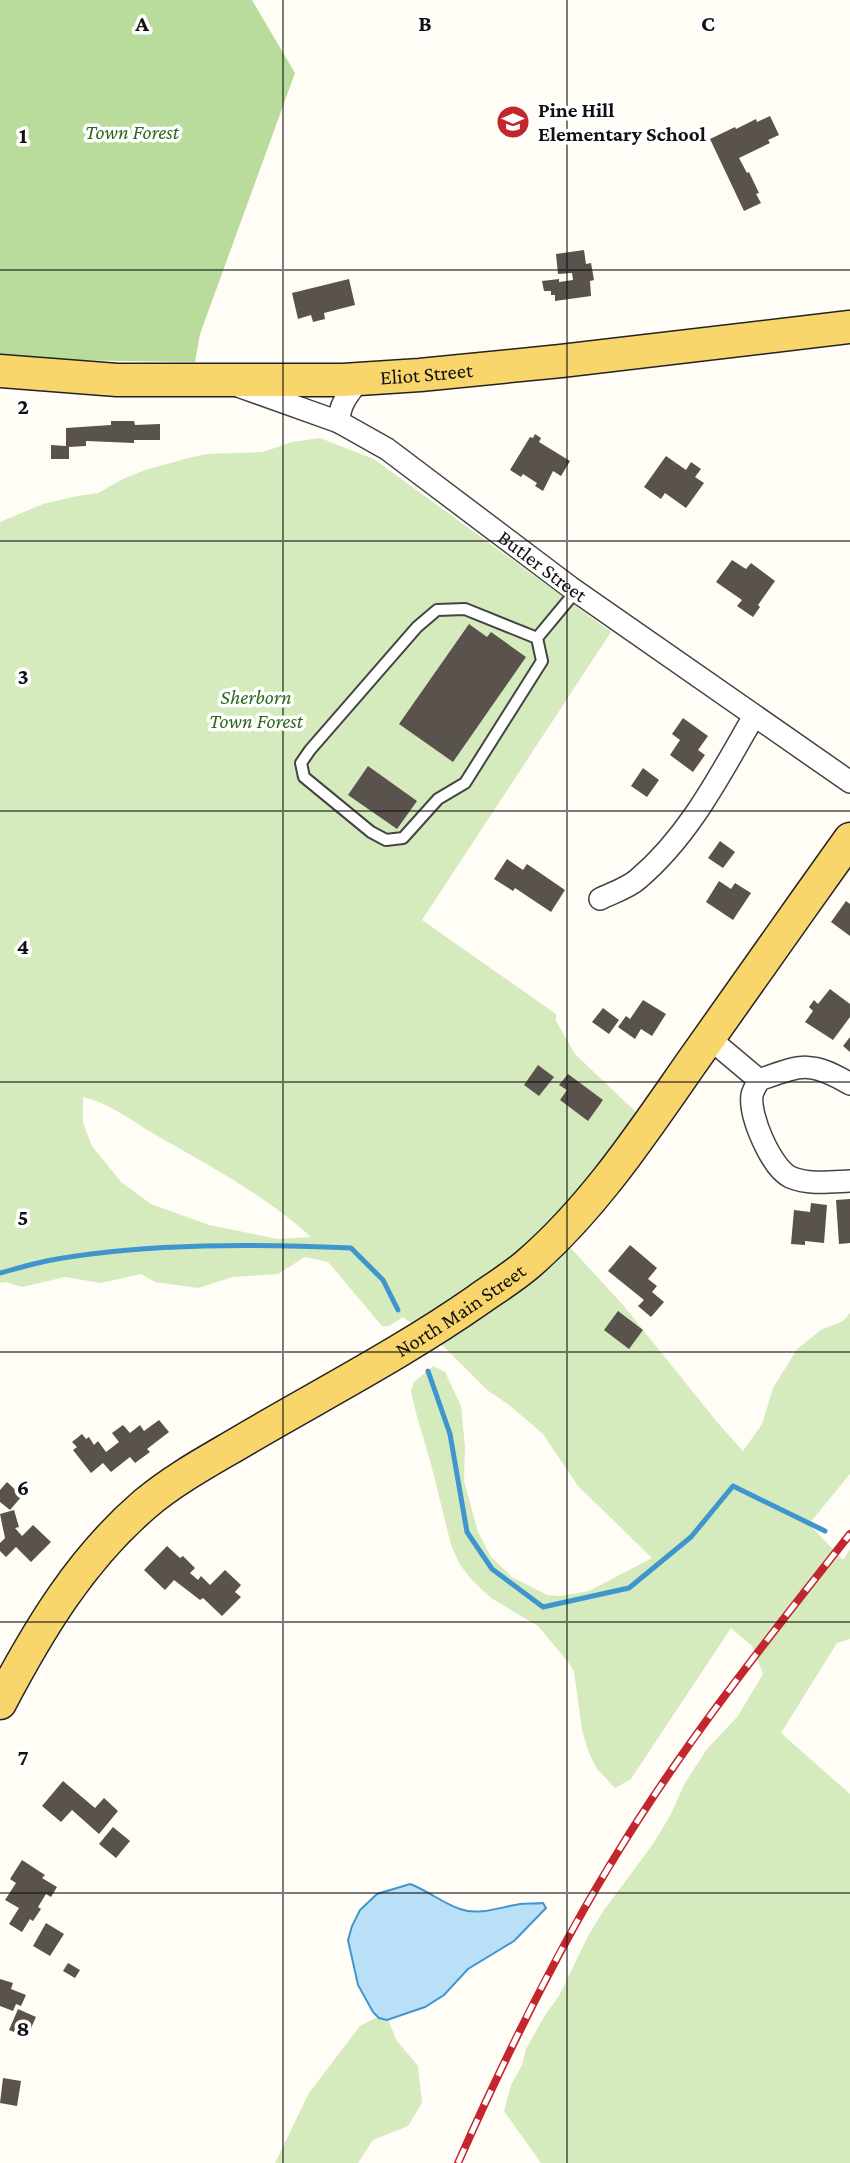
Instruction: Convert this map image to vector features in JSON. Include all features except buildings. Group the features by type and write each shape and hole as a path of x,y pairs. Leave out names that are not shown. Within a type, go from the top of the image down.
{"main road":[{"name":"Eliot Street","path":"0,371 117,380 359,379 549,362 850,327"},
{"name":"North Main Street","path":"0,1703 41,1629 67,1589 102,1545 162,1490 442,1326 529,1263 556,1238 604,1183 850,839"}],"street":[{"name":"Butler Street","path":"220,379 339,422 387,449 576,591 850,782"},
{"path":"339,422 343,401 359,379"},
{"path":"600,899 637,880 666,851 705,801 754,716"},
{"path":"709,1038 759,1080"},
{"path":"850,1084 828,1070 813,1067 789,1069 759,1080 752,1095 756,1121 765,1146 779,1168 789,1176 808,1182 850,1181"}],"lane":[{"path":"537,638 576,591"},
{"path":"465,609 537,638 542,661 465,783 438,799 403,838 386,840 371,832 304,777 301,763 310,750 417,628 438,610 465,609"}],"green space":[{"name":"Town Forest","path":"0,0 252,0 295,73 200,334 195,362 55,360 0,356"},
{"name":"Sherborn Town Forest","path":"320,438 374,459 611,632 422,920 556,1014 556,1021 575,1054 641,1117 567,1244 623,1305 743,1451 762,1424 773,1388 797,1349 821,1330 843,1321 850,1313 850,1474 809,1524 843,1560 850,1549 850,1639 837,1643 781,1733 850,1794 850,2163 541,2163 504,2111 526,2049 559,1996 588,1936 653,1844 685,1783 707,1749 738,1716 763,1674 752,1646 731,1628 631,1779 615,1788 597,1769 589,1753 582,1730 574,1672 569,1663 538,1626 491,1598 460,1565 451,1545 416,1413 411,1391 414,1382 433,1366 445,1372 461,1406 465,1447 464,1481 478,1532 491,1557 512,1577 547,1595 560,1596 589,1591 652,1558 578,1486 543,1434 487,1390 443,1346 403,1317 389,1326 382,1326 328,1262 305,1257 278,1274 233,1277 198,1288 155,1282 141,1274 101,1283 65,1277 22,1287 0,1283 0,522 43,504 98,493 145,470 185,459 206,454 263,452 292,442","holes":["83,1097 120,1112 235,1181 311,1237 278,1239 209,1225 151,1204 121,1182 92,1146 83,1123"]},
{"path":"377,2017 388,2020 397,2041 418,2066 422,2103 408,2126 373,2140 358,2163 275,2163 309,2093 360,2026"}],"water":[{"path":"410,1884 467,1911 543,1903 546,1908 514,1941 468,1969 444,1995 425,2007 387,2020 379,2018 373,2012 358,1985 348,1940 360,1910 377,1894"}],"waterway":[{"path":"0,1273 50,1260 167,1247 351,1248 383,1280 398,1310"},
{"path":"428,1371 450,1434 467,1532 492,1569 543,1607 629,1588 691,1537 733,1486 825,1531"}],"railway":[{"path":"458,2163 534,2002 621,1847 702,1727 850,1534"}],"place":[{"name":"Pine Hill Elementary School","path":"513,122"}]}
